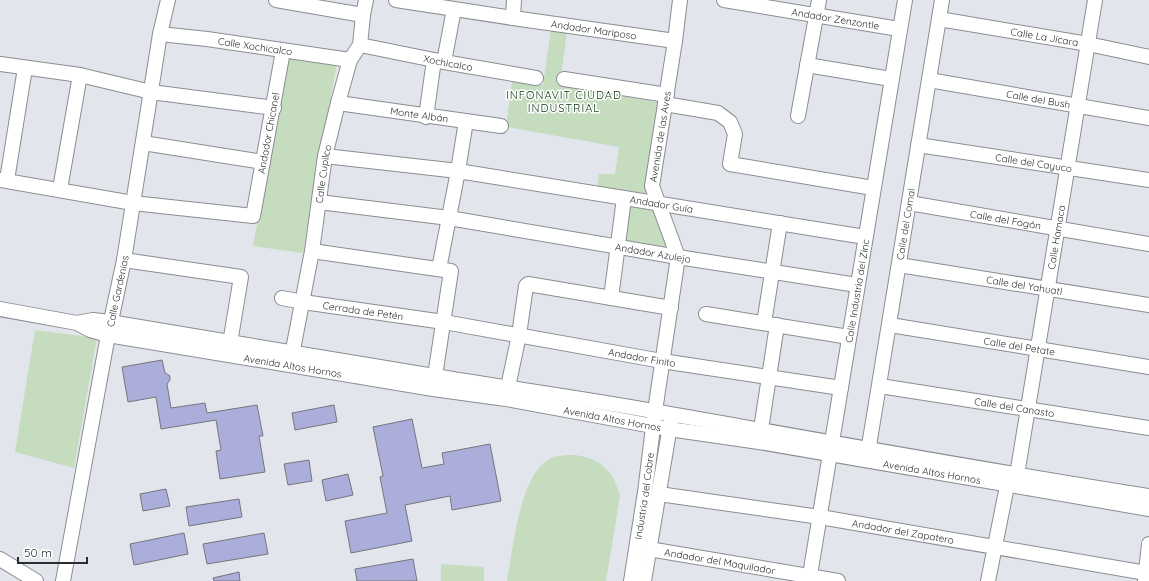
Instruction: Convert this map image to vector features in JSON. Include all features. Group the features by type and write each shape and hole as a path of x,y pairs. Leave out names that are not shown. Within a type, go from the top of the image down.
{"street":[{"name":"Calle Gardenias","path":"63,581 109,329 124,260 160,34 168,0"},
{"path":"276,0 363,15"},
{"name":"Calle Cupilco","path":"292,359 312,251 326,156 338,103 350,60 360,44 366,0"},
{"name":"Andador Mariposo","path":"396,0 675,41"},
{"path":"513,18 514,0"},
{"name":"Avenida de las Aves","path":"655,411 678,257 652,186 680,0"},
{"name":"Andador Zenzontle","path":"724,0 899,29"},
{"path":"798,116 819,0"},
{"name":"Calle Industria del Zinc","path":"809,579 905,0"},
{"name":"Calle del Comal","path":"868,455 942,0"},
{"name":"Calle Hamaca","path":"1017,475 1095,0"},
{"path":"426,117 439,61 454,9"},
{"name":"Calle La Jícara","path":"939,20 1088,44 1149,56"},
{"name":"Calle Xochicalco","path":"160,34 207,39 350,60"},
{"name":"Xochicalco","path":"360,44 439,61 536,78"},
{"name":"Andador Chicanel","path":"133,203 253,216 274,108 283,51"},
{"path":"0,64 80,75 151,92 274,108"},
{"path":"807,65 891,79"},
{"path":"24,68 3,180 133,203"},
{"path":"60,189 80,75"},
{"path":"564,78 666,99 718,113 730,122 735,134 730,164 873,188"},
{"name":"Calle del Bush","path":"929,80 1149,118"},
{"name":"Monte Albán","path":"338,103 426,117 501,126"},
{"path":"435,376 444,322 445,270 449,218 466,121"},
{"path":"143,143 263,162"},
{"name":"Calle del Cayuco","path":"918,145 1149,180"},
{"name":"Andador Guía","path":"326,156 458,171 865,237"},
{"path":"611,298 619,246 624,198"},
{"name":"Andador Azulejo","path":"319,202 449,218 678,257 857,285"},
{"name":"Calle del Fogón","path":"909,203 1149,244"},
{"path":"761,429 769,377 772,271 780,223"},
{"path":"312,251 445,270"},
{"path":"124,260 241,277 230,343"},
{"name":"Calle del Yahuatl","path":"899,265 1149,305"},
{"path":"508,387 526,286 528,284 671,308"},
{"name":"Cerrada de Petén","path":"282,298 444,322"},
{"name":"Avenida Altos Hornos","path":"0,309 77,323 90,330 109,329 230,343 292,359 433,389 506,400 669,429 831,449 1017,475 1149,496"},
{"path":"706,314 849,337"},
{"name":"Andador Finito","path":"444,322 662,361 841,388"},
{"name":"Calle del Petate","path":"890,324 1149,367"},
{"name":"Avenida Altos Hornos","path":"109,329 292,359 435,376 655,411 761,429 831,449"},
{"name":"Calle del Canasto","path":"880,386 1149,428"},
{"name":"Industria del Cobre","path":"631,581 655,411"},
{"name":"Industria del Cobre","path":"644,581 672,414"},
{"name":"Avenida Altos Hornos","path":"868,455 1007,486 1149,509"},
{"path":"988,581 1007,486"},
{"name":"Andador del Zapatero","path":"659,494 820,517 995,547 1146,577"},
{"path":"1146,577 1149,544"},
{"name":"Andador del Maquilador","path":"649,549 809,579 838,581"},
{"path":"2,566 36,581"}],"green space":[{"path":"551,29 567,31 560,84 660,103 647,185 668,250 615,241 620,193 597,189 599,174 615,174 619,147 506,127 512,82 543,85"},
{"path":"288,56 337,63 303,253 253,246"},
{"path":"35,330 97,338 74,468 15,452"},
{"path":"565,455 575,455 599,463 605,468 614,480 620,496 606,581 507,581 519,515 530,482 538,469 551,458"},
{"path":"441,564 484,567 484,581 441,581"}],"building":[{"path":"162,360 165,373 170,377 167,384 171,408 205,403 207,413 257,405 263,436 259,436 265,472 220,479 216,451 221,450 216,420 161,429 156,397 128,402 122,367"},
{"path":"334,405 337,422 295,430 292,413"},
{"path":"412,419 422,468 444,464 442,453 490,444 501,501 452,510 450,496 405,505 412,541 351,553 345,521 387,513 380,477 383,476 373,427"},
{"path":"309,460 312,481 288,485 284,464"},
{"path":"348,474 353,495 326,501 322,480"},
{"path":"166,489 170,506 143,511 140,494"},
{"path":"239,499 242,517 189,526 186,507"},
{"path":"184,533 188,554 134,565 130,544"},
{"path":"264,533 268,554 207,564 203,544"},
{"path":"413,559 417,581 357,581 355,569"},
{"path":"239,572 240,581 214,581 213,578"}],"district":[{"name":"INFONAVIT CIUDAD INDUSTRIAL","path":"564,101"}]}
